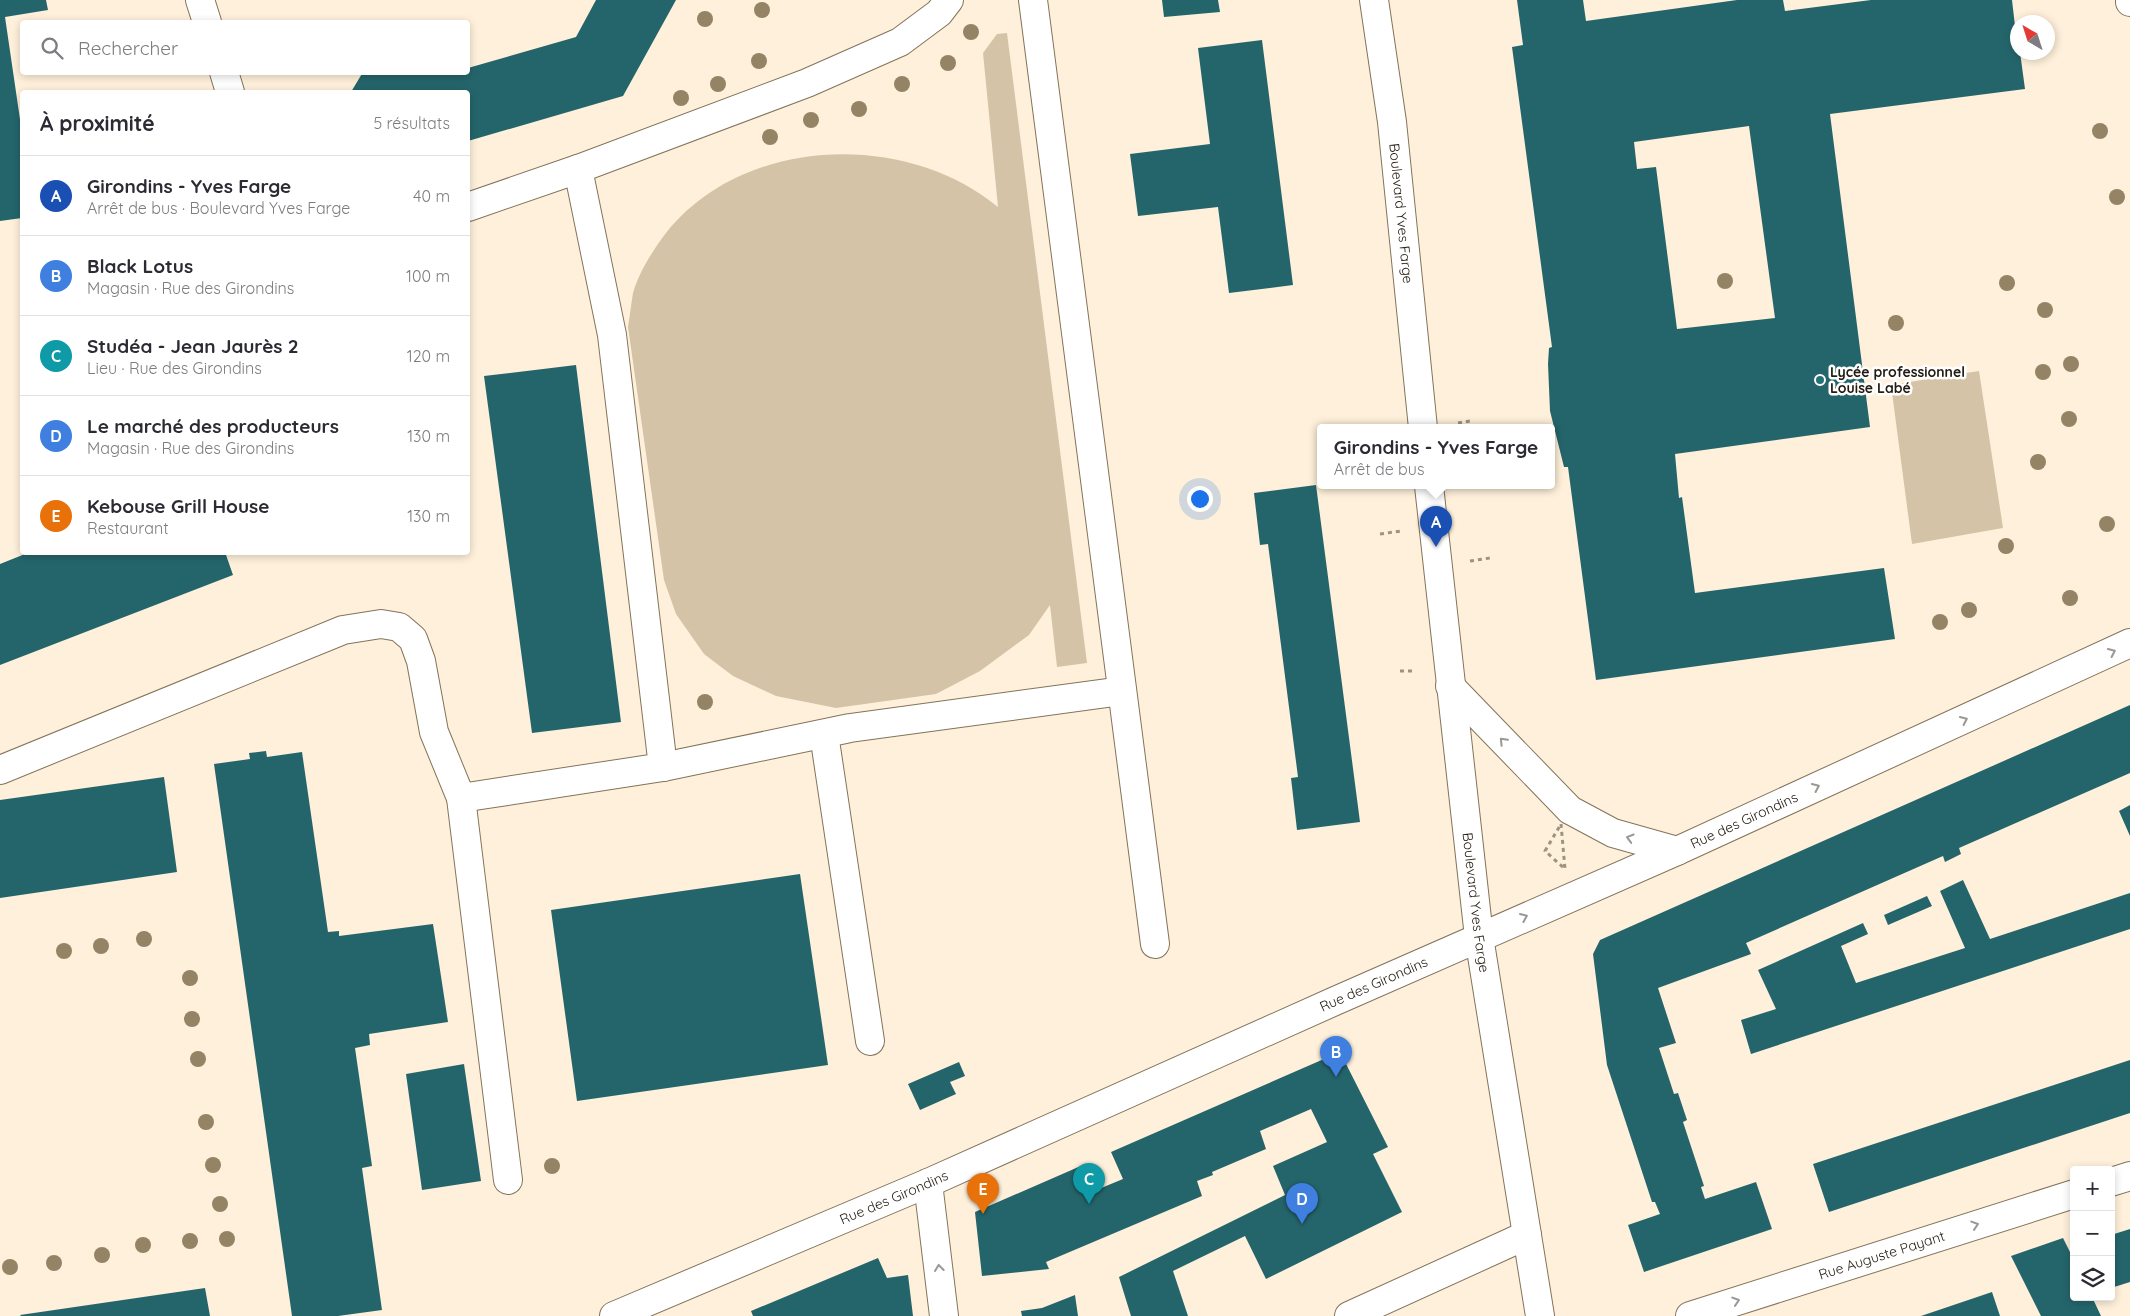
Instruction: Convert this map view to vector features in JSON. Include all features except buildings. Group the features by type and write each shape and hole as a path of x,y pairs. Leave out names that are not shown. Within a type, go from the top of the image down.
{"street":[{"path":"200,0 206,20"},
{"path":"470,206 578,169 807,83 900,42 939,12 949,0"},
{"path":"1033,0 1155,944"},
{"name":"Boulevard Yves Farge","path":"1374,0 1392,122 1423,424"},
{"path":"225,75 229,90"},
{"path":"578,169 612,336 663,768"},
{"name":"Boulevard Yves Farge","path":"1429,489 1479,937 1540,1316"},
{"path":"0,770 343,630 381,624 399,627 414,638 421,661 434,732 461,798 508,1180"},
{"name":"Rue des Girondins","path":"614,1316 928,1183 1479,937 1677,851 2130,643"},
{"path":"1450,686 1570,810 1613,833 1677,851"},
{"path":"461,798 663,768 850,728 1122,691"},
{"path":"824,734 870,1041"},
{"path":"2115,1181 2130,1176"},
{"path":"928,1183 944,1316"},
{"name":"Rue Auguste Payant","path":"1690,1316 2070,1195"},
{"path":"1349,1316 1527,1235"}],"path":[{"path":"1561,824 1565,869 1545,851 1553,838 1561,824"}],"shaded area":[{"path":"1007,33 1087,663 1057,667 1050,605 1029,635 980,671 936,694 836,708 776,696 733,676 704,654 676,614 664,580 628,327 633,293 647,262 666,233 699,201 737,177 780,162 826,155 872,156 918,165 960,182 998,207 983,53 997,34"},
{"path":"1979,371 2003,528 1912,544 1891,385"}],"place":[{"name":"Lycée professionnel Louise Labé","path":"1820,380"},
{"name":"Girondins - Yves Farge","path":"1436,547"},
{"name":"Black Lotus","path":"1336,1077"},
{"name":"Studéa - Jean Jaurès 2","path":"1089,1204"},
{"name":"Kebouse Grill House","path":"983,1214"},
{"name":"Le marché des producteurs","path":"1302,1224"}]}
